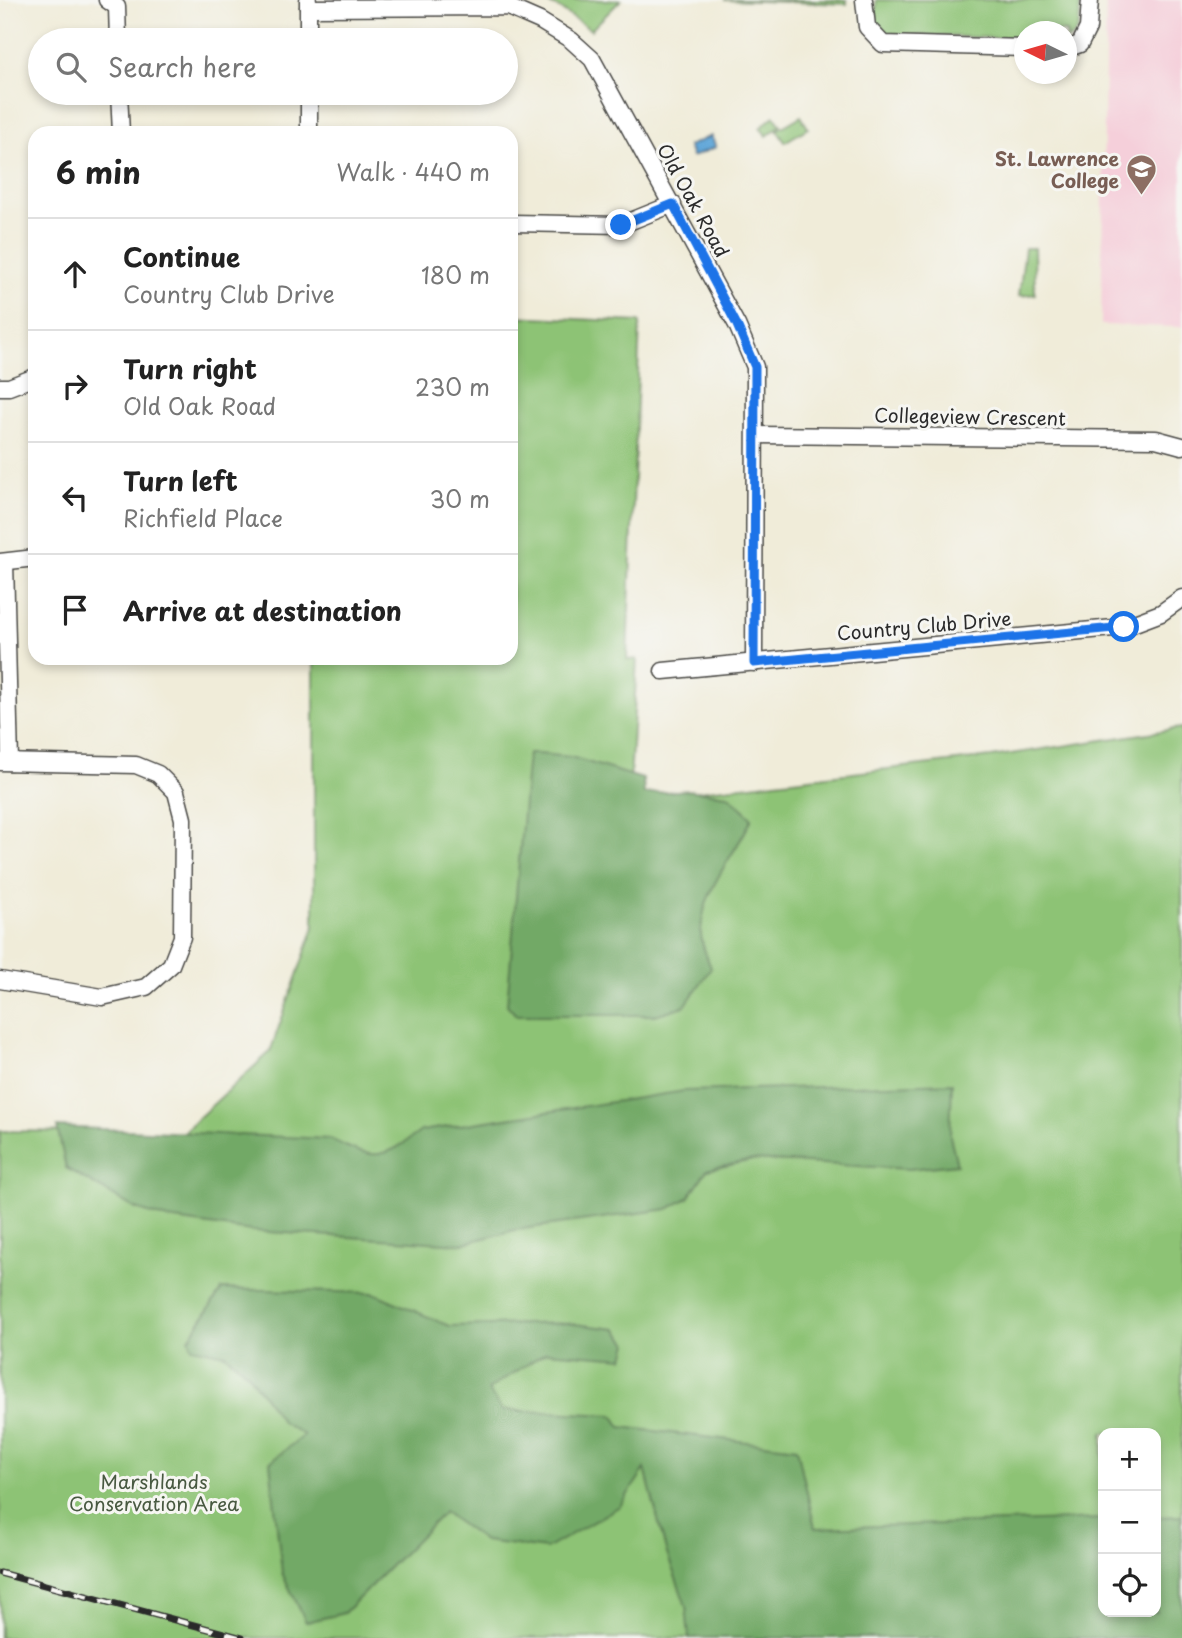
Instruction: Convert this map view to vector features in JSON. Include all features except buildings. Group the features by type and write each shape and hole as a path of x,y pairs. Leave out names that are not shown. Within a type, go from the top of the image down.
{"street":[{"path":"107,0 117,7 118,28"},
{"path":"864,0 867,27 883,44 1014,48"},
{"path":"1077,45 1088,28 1090,0"},
{"path":"308,4 308,28"},
{"name":"Old Oak Road","path":"308,4 508,4 571,40 592,59 673,204 737,325 755,367 754,663"},
{"path":"120,105 121,126"},
{"path":"309,105 309,126"},
{"path":"518,223 621,225 673,204"},
{"path":"0,387 9,387 28,380"},
{"name":"Collegeview Crescent","path":"756,435 1156,439 1182,446"},
{"path":"0,979 102,998 146,987 171,965 182,937 183,819 176,792 158,774 136,765 5,762 3,562 28,559"},
{"name":"Country Club Drive","path":"663,671 1124,627 1161,613 1182,598"}],"shaded area":[{"name":"St. Lawrence College","path":"1106,0 1182,0 1182,327 1101,325"}],"green space":[{"path":"538,0 621,0 591,30 557,7"},
{"path":"724,0 847,0 847,4"},
{"path":"876,0 1080,0 1077,31 1077,21 1014,21 1014,39 884,34 876,25"},
{"path":"774,116 781,125 767,136 760,128"},
{"path":"801,116 808,128 785,142 777,130"},
{"path":"1025,248 1034,248 1035,294 1019,296"},
{"name":"Marshlands Conservation Area","path":"518,316 640,322 627,660 637,659 629,799 991,757 1182,728 1182,1638 0,1638 0,1131 182,1133 270,1052 314,927 314,665 518,665"},
{"path":"528,753 571,757 643,779 644,794 687,790 728,795 752,818 707,900 701,935 711,968 685,1006 655,1015 516,1015 507,1005"},
{"path":"952,1083 950,1136 957,1164 909,1169 753,1160 707,1170 688,1198 668,1209 515,1230 461,1244 252,1231 167,1219 136,1209 66,1168 57,1127 330,1139 357,1151 377,1154 396,1148 421,1131 685,1091"},
{"path":"222,1289 374,1293 449,1326 566,1323 616,1329 628,1343 624,1358 546,1352 488,1390 502,1410 613,1415 621,1427 797,1448 815,1528 1098,1519 1098,1617 1161,1617 1161,1517 1182,1516 1182,1638 689,1638 686,1606 666,1551 645,1469 620,1506 546,1549 484,1541 444,1512 344,1613 306,1622 282,1573 270,1462 304,1435 283,1423 248,1374 225,1354 192,1347 189,1339"}],"water":[{"path":"711,136 716,147 692,157 688,146"}],"railway":[{"path":"0,1573 242,1638"}],"place":[{"name":"St. Lawrence College","path":"1142,196"}],"route":[{"path":"621,225 673,204 737,325 755,367 754,663 1124,627"}]}
